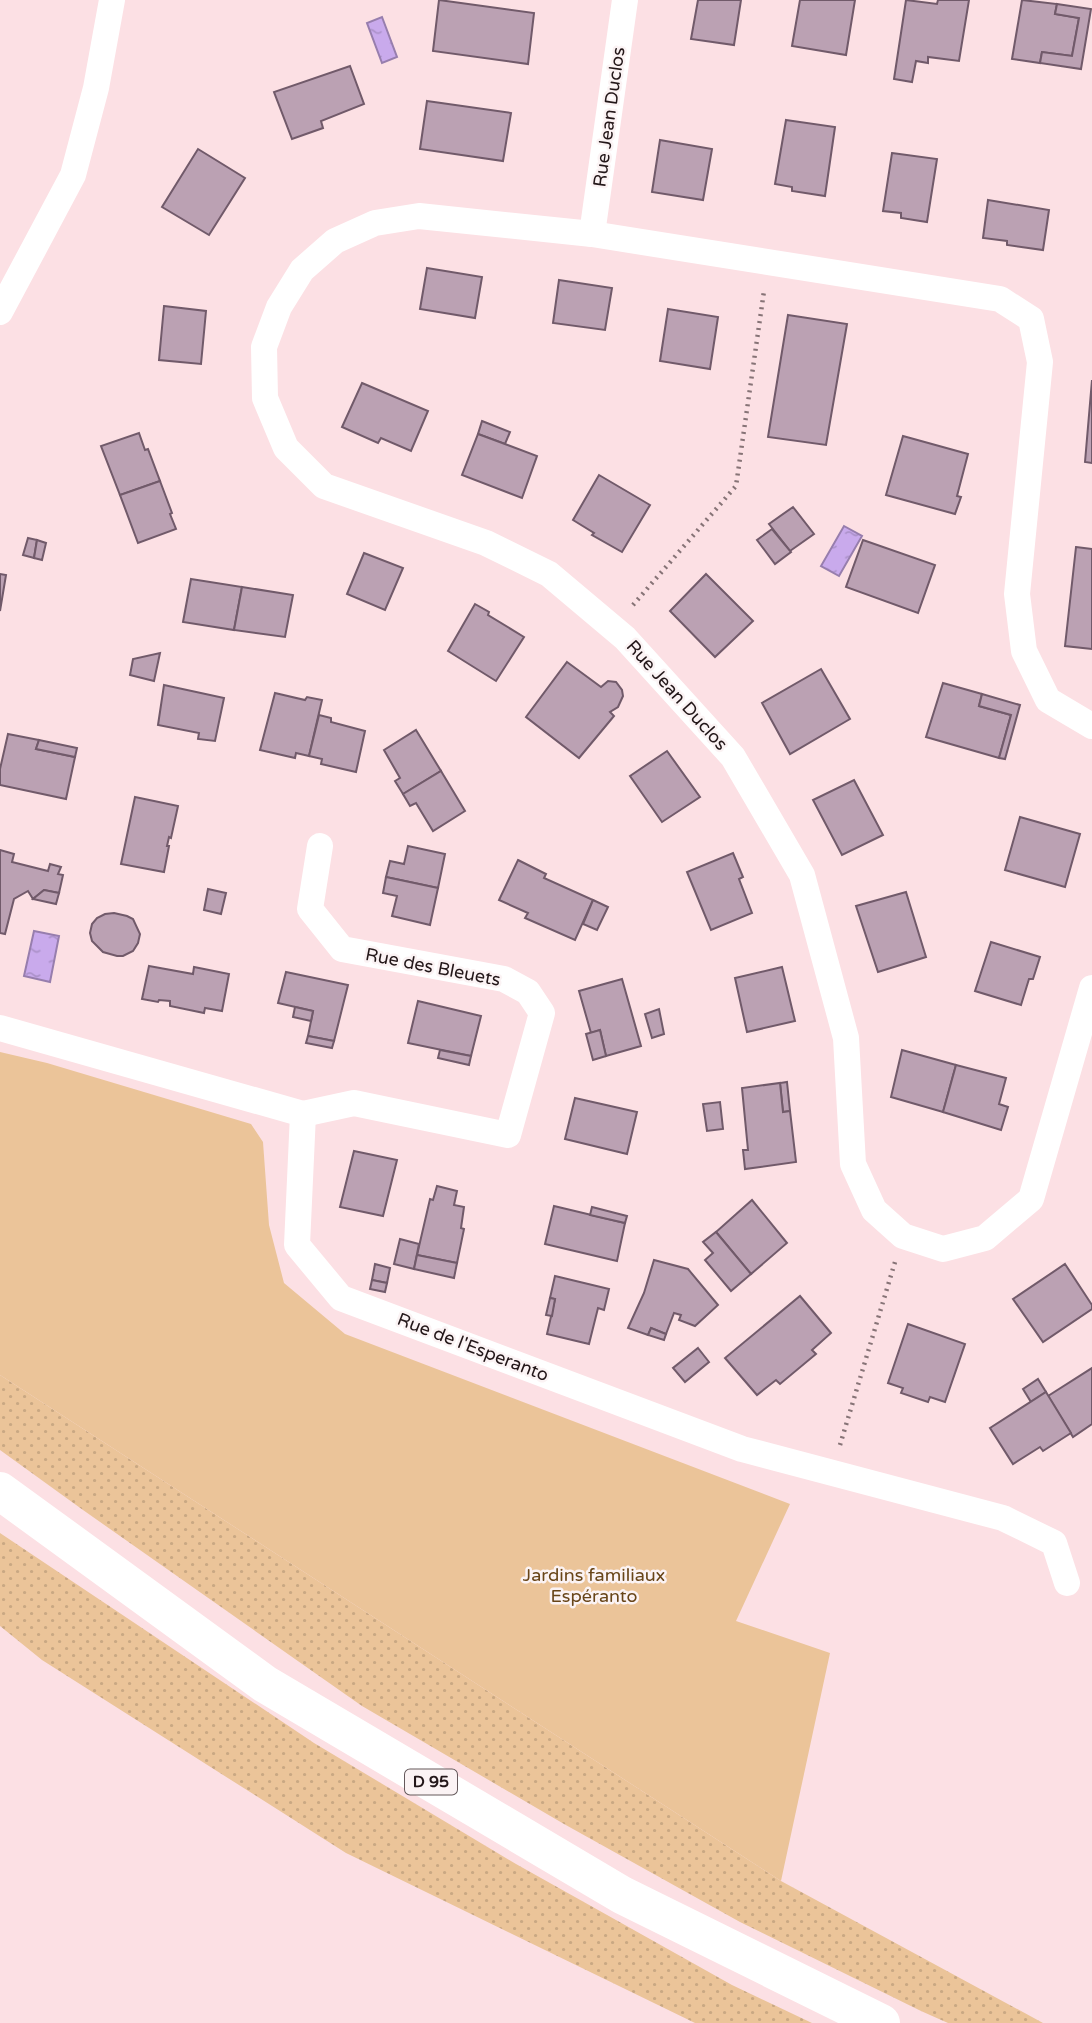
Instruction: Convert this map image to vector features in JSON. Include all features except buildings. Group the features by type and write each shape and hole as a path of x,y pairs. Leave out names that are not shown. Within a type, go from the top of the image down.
{"main road":[{"name":"D 95","path":"2,1494 277,1691 622,1895 881,2023"}],"street":[{"path":"0,312 73,174 96,88 112,0"},
{"name":"Rue Jean Duclos","path":"592,234 625,0"},
{"name":"Rue Jean Duclos","path":"1092,726 1048,700 1024,651 1017,594 1040,362 1031,318 1000,299 592,234 419,216 375,223 335,241 302,270 279,307 264,347 265,398 286,447 324,486 486,543 549,574 625,638 733,757 802,875 846,1038 853,1164 874,1209 903,1236 943,1250 985,1238 1031,1199 1092,988"},
{"name":"Rue des Bleuets","path":"303,1114 354,1103 508,1135 542,1013 528,992 504,979 342,949 310,909 320,846"},
{"path":"0,1028 303,1114"},
{"name":"Rue de l'Esperanto","path":"303,1114 297,1245 341,1298 743,1449 1003,1518 1054,1543 1067,1583"}],"path":[{"path":"613,628 736,486 769,262"},
{"path":"831,1472 903,1236"}],"green space":[{"name":"Jardins familiaux Espéranto","path":"0,1052 47,1063 251,1124 263,1142 269,1225 284,1283 345,1334 790,1504 736,1621 830,1653 781,1881 0,1375"},
{"path":"0,1375 781,1881 1043,2023 948,2023 921,2011 740,1922 564,1824 362,1706 0,1450"},
{"path":"0,1533 314,1743 516,1864 732,1985 812,2023 695,2023 346,1853 42,1660 0,1626"}],"water":[{"path":"382,17 397,57 382,63 367,23"},
{"path":"844,526 862,536 839,576 821,566"},
{"path":"34,931 59,936 50,982 24,976"}]}
